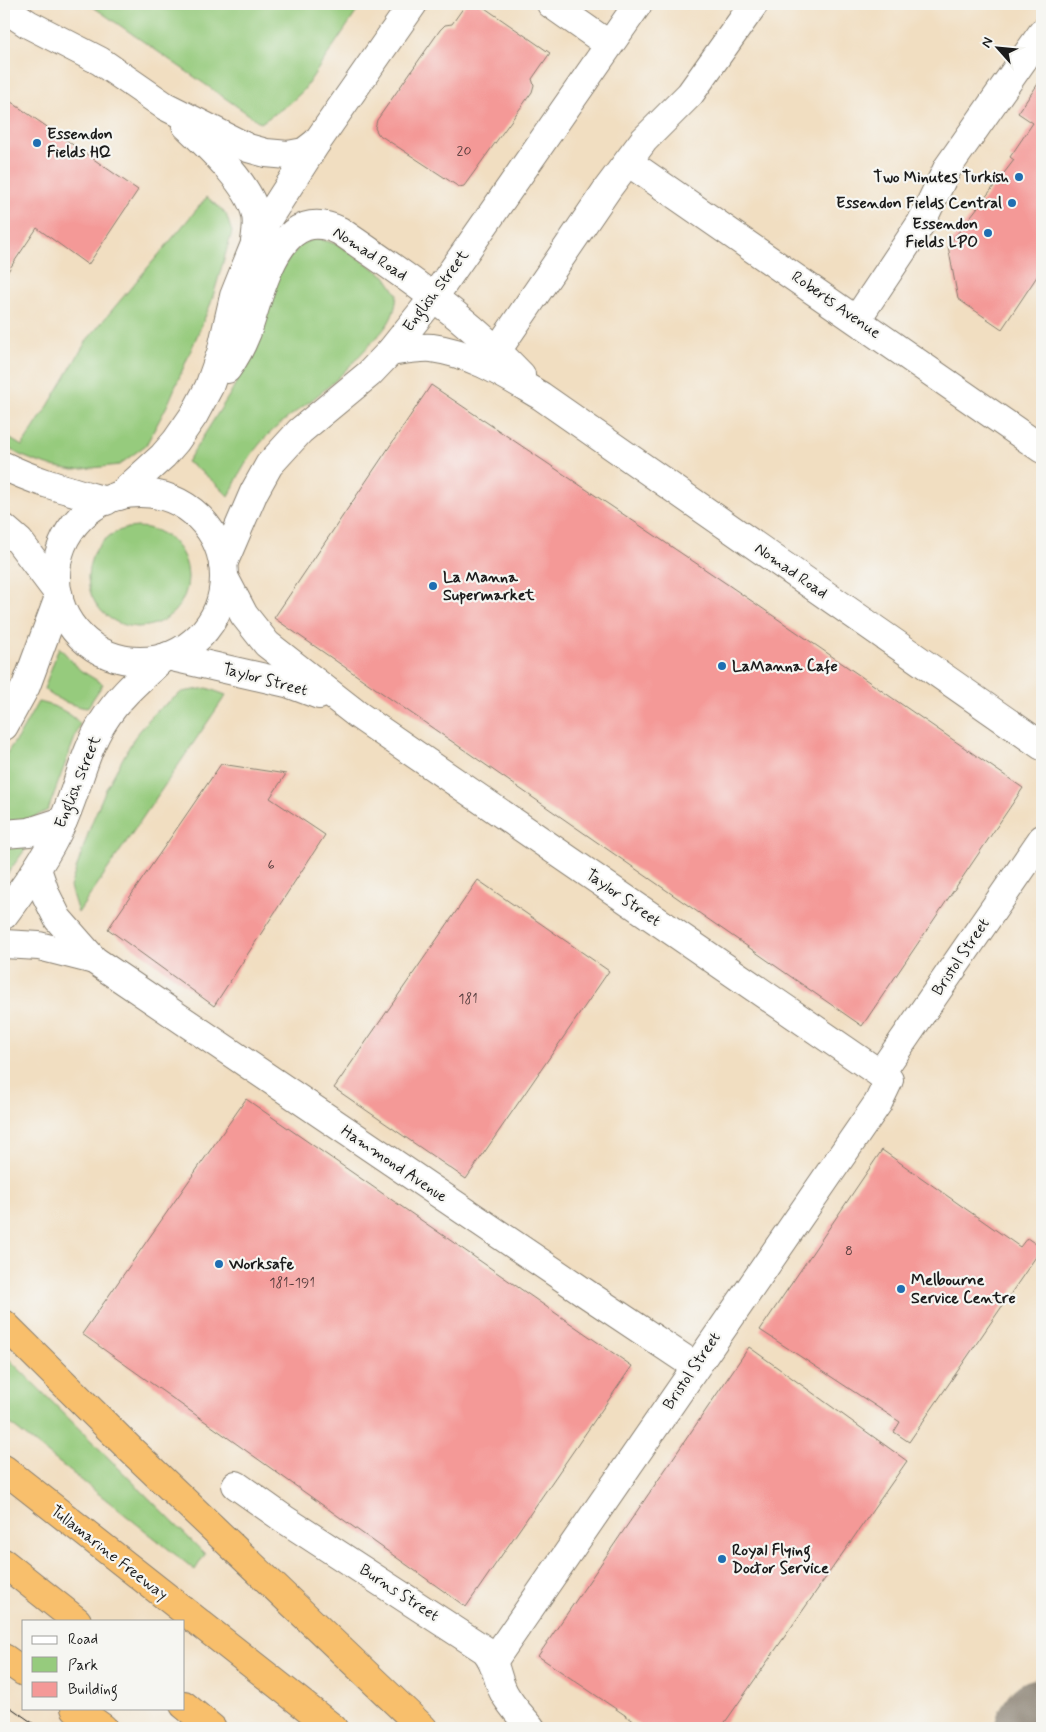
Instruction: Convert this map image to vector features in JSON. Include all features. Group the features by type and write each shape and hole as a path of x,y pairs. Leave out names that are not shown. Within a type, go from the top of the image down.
{"highway":[{"path":"4,1324 132,1451 423,1728"},
{"name":"Tullamarine Freeway","path":"4,1469 333,1728"},
{"path":"4,1563 77,1620"},
{"path":"4,1658 22,1671"},
{"path":"185,1707 212,1728"},
{"path":"78,1710 103,1728"}],"street":[{"path":"4,466 62,488 113,498 132,494 157,495 169,498 186,507 208,529 220,552 223,570 220,602 209,625 191,644 166,657 130,661 119,659 98,650 73,628 62,608 58,595 57,564 66,538 83,516 113,498 167,451 187,426 209,386 221,353 234,296 267,220 317,142 413,4"},
{"path":"551,4 608,44"},
{"name":"English Street","path":"223,570 254,492 269,465 300,431 363,379 390,352 434,297 565,110 608,44 638,4"},
{"path":"493,358 608,188 644,140 690,94 754,4"},
{"path":"4,8 28,24 100,61 165,106 240,145 278,155 297,154 310,149 317,142"},
{"path":"856,319 921,222 948,167 1042,33"},
{"path":"165,106 209,148 246,191 256,214 255,244"},
{"name":"Roberts Avenue","path":"628,162 1042,449"},
{"name":"Nomad Road","path":"200,405 229,366 240,346 262,286 280,246 290,235 302,228 320,226 340,231 469,324 493,358 541,396 1042,746"},
{"path":"469,324 481,328 495,324 511,316 535,297"},
{"name":"Nomad Road","path":"390,352 431,348 457,354 493,358"},
{"path":"4,528 19,541 58,595"},
{"name":"Taylor Street","path":"223,570 244,615 263,640 358,715 884,1077"},
{"path":"4,726 26,686 58,595"},
{"name":"English Street","path":"4,915 37,869 63,822 86,758 103,722 122,696 166,657"},
{"name":"Taylor Street","path":"166,657 287,684 322,696 358,715"},
{"path":"4,834 30,832 63,822"},
{"name":"Bristol Street","path":"494,1660 878,1103 884,1077 1042,839"},
{"name":"Hammond Avenue","path":"37,869 46,895 58,919 94,960 695,1366"},
{"name":"Hammond Avenue","path":"4,944 39,946 94,960"},
{"name":"Burns Street","path":"236,1485 284,1519 466,1636 485,1650 494,1660"},
{"path":"494,1660 504,1693 531,1728"}],"green space":[{"path":"89,4 362,4 303,91 289,104 261,123"},
{"path":"207,197 226,214 232,232 211,303 168,404 146,445 119,465 74,470 35,461 4,446 4,435 22,446 87,340"},
{"path":"317,238 339,245 385,276 397,294 393,313 390,321 380,334 343,373 267,436 245,465 229,497 209,478 187,462 230,394 249,358 277,274 301,244"},
{"path":"138,527 148,528 166,535 180,549 187,567 187,587 180,605 166,619 148,626 138,627 128,626 110,619 96,605 89,587 88,577 89,567 96,549 110,535 128,528"},
{"path":"59,647 80,670 103,684 87,708 64,701 44,689"},
{"path":"207,688 226,695 78,913 70,887 92,822 106,789 134,738 155,712 182,692"},
{"path":"38,702 61,710 72,716 80,724 48,810 27,821 4,823 4,757 20,734"},
{"path":"4,844 27,847 4,878"},
{"path":"4,1354 205,1554 195,1570 4,1419"}],"building":[{"path":"466,4 479,4 550,53 532,79 534,85 532,92 464,186 459,187 378,134 375,128 377,120 440,30 445,25 452,24"},
{"name":"Essendon Fields Central","path":"1042,78 1042,269 1002,329 958,299 948,246 1014,160 1010,157 1033,123 1018,113"},
{"name":"Essendon Fields HQ","path":"4,97 138,190 88,265 37,228 4,277"},
{"path":"431,385 727,584 1023,788 862,1026 274,618"},
{"path":"221,764 286,774 270,798 325,835 214,1006 108,929"},
{"path":"478,880 609,971 466,1179 334,1088"},
{"path":"246,1099 632,1366 466,1607 82,1334"},
{"name":"Melbourne Service Centre","path":"882,1150 1020,1247 1027,1238 1042,1248 909,1442 894,1432 900,1422 760,1330"},
{"name":"Royal Flying Doctor Service","path":"749,1347 907,1461 721,1728 644,1728 538,1656"}],"taxiway":[{"path":"1036,1728 1042,1719"}],"tram line":[{"path":"4,1703 40,1728"},
{"path":"4,1723 11,1728"}],"place":[{"name":"Essendon Fields HQ","path":"37,143"},
{"name":"Two Minutes Turkish","path":"1019,177"},
{"name":"Essendon Fields Central","path":"1012,203"},
{"name":"Essendon Fields LPO","path":"988,233"},
{"name":"La Manna Supermarket","path":"433,586"},
{"name":"LaManna Cafe","path":"722,666"},
{"name":"Worksafe","path":"219,1264"},
{"name":"Melbourne Service Centre","path":"901,1289"},
{"name":"Royal Flying Doctor Service","path":"722,1559"}]}
